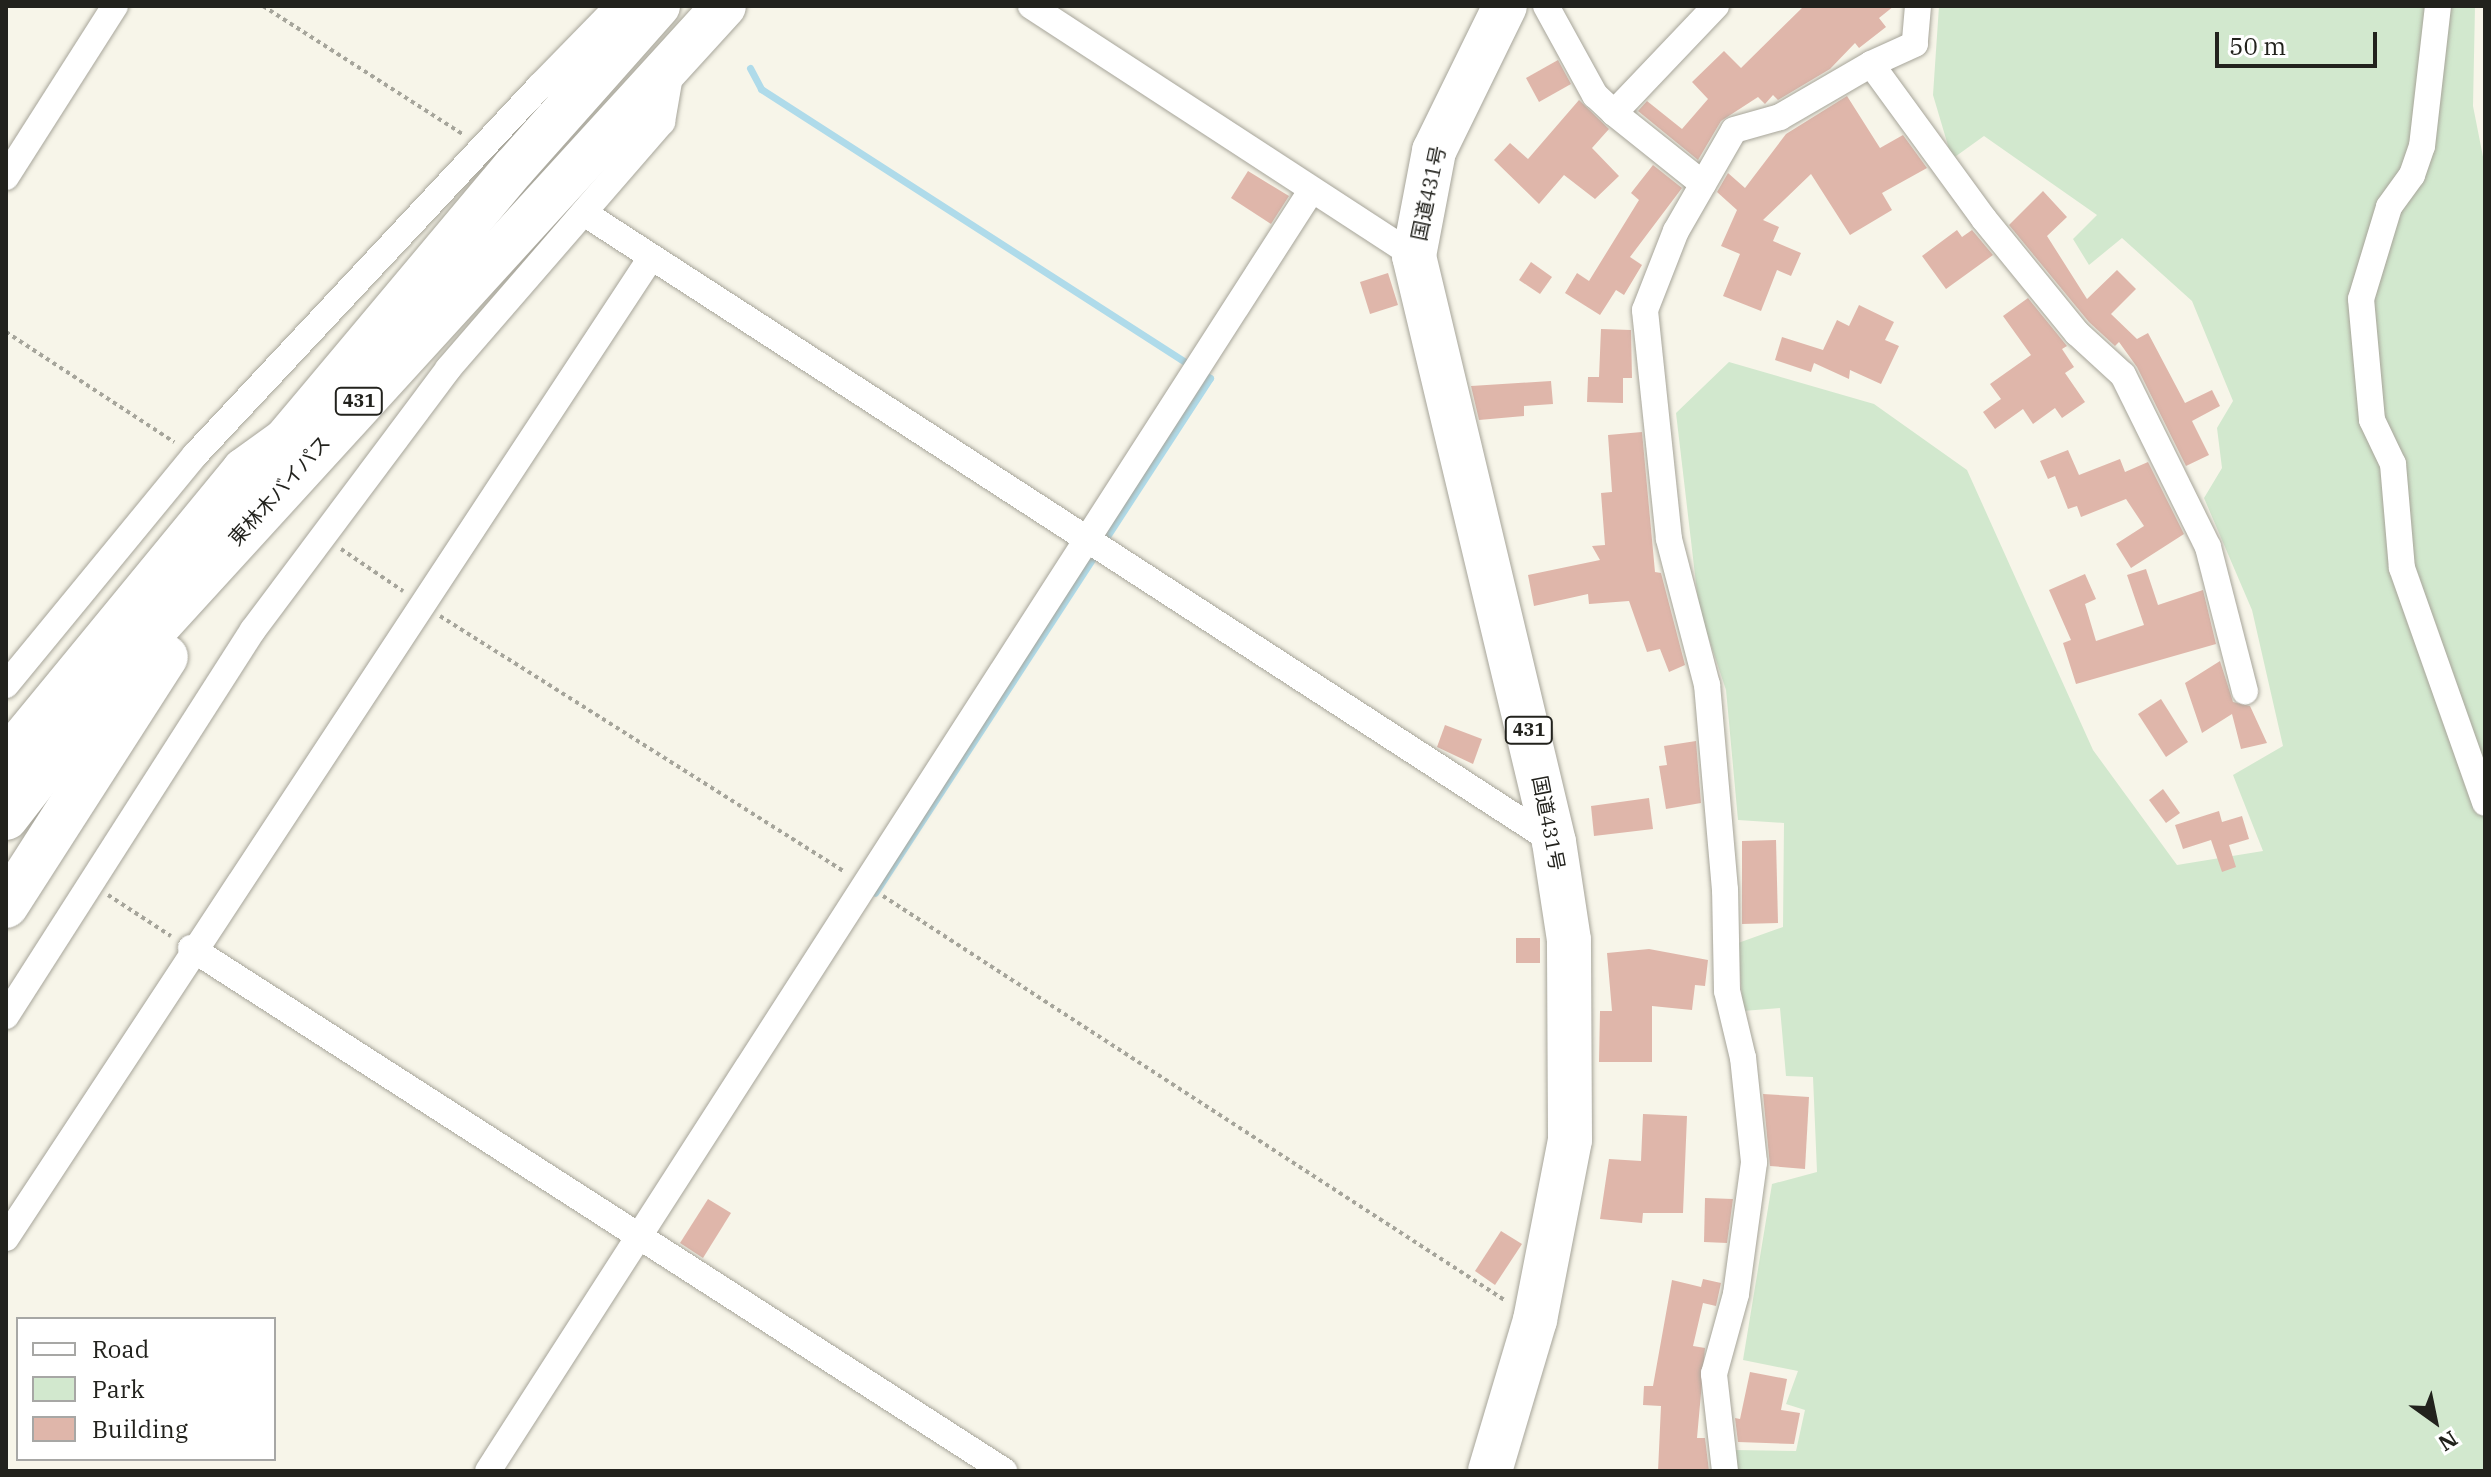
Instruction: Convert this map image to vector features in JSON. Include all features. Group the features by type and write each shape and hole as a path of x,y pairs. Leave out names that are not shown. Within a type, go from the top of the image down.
{"highway":[{"name":"東林木バイパス","path":"9,814 127,638 287,439 593,77 658,6"},
{"name":"東林木バイパス","path":"9,814 138,648 362,397 724,6"},
{"name":"国道431号","path":"1490,1471 1535,1320 1570,1140 1569,940 1554,842 1414,256 1434,151 1505,6"},
{"path":"6,906 156,670 250,536 362,397"},
{"path":"6,760 244,470 287,439"}],"street":[{"path":"6,177 115,6"},
{"path":"6,685 195,455 618,6"},
{"path":"1031,6 1414,256"},
{"path":"1546,6 1595,95 1703,184"},
{"path":"1614,113 1716,6"},
{"path":"1725,1471 1714,1374 1736,1294 1754,1162 1743,1058 1727,991 1725,890 1707,685 1669,539 1645,310 1703,184 1734,130 1780,117 1871,64 1915,44 1918,6"},
{"path":"2438,6 2422,146 2389,207 2361,299 2372,420 2393,464 2402,568 2485,803"},
{"path":"6,1016 253,630 448,369 662,122 676,56"},
{"path":"1871,64 1993,230 2077,333 2123,375 2208,547 2245,691"},
{"path":"541,85 593,77"},
{"path":"488,1471 1092,539 1311,191"},
{"path":"584,213 650,259 1092,539 1554,842"},
{"path":"6,1238 191,948 650,259"},
{"path":"191,948 1004,1471"}],"path":[{"path":"263,6 483,147"},
{"path":"6,332 195,455"},
{"path":"330,542 1535,1320"},
{"path":"105,893 191,948"}],"green space":[{"path":"1939,6 2475,6 2473,106 2485,167 2485,1471 1736,1471 1734,1450 1796,1451 1805,1410 1786,1404 1798,1371 1743,1360 1772,1184 1817,1172 1813,1077 1786,1076 1780,1008 1743,1011 1738,943 1783,927 1784,823 1738,820 1726,690 1699,609 1676,413 1729,362 1874,404 1967,470 2093,750 2177,865 2263,851 2233,775 2283,746 2252,610 2204,498 2222,468 2217,428 2233,401 2192,301 2122,238 2089,265 2073,239 2097,215 1984,136 1952,159 1933,95"}],"building":[{"path":"1804,6 1894,6 1879,18 1886,27 1859,48 1855,43 1830,69 1778,100 1773,95 1765,104 1758,97 1721,121 1698,160 1638,111 1647,101 1682,129 1708,99 1692,82 1724,51 1741,68"},
{"path":"1558,60 1571,84 1539,102 1526,78"},
{"path":"1847,96 1880,148 1903,135 1927,168 1882,193 1892,210 1850,235 1811,174 1763,220 1779,227 1773,241 1801,253 1791,276 1777,270 1761,311 1723,296 1740,254 1721,246 1737,210 1717,192 1728,173 1745,188 1786,134"},
{"path":"1579,100 1609,129 1592,148 1619,176 1595,199 1564,175 1539,204 1494,160 1510,143 1528,159"},
{"path":"1653,165 1682,188 1630,257 1642,265 1624,295 1616,290 1600,315 1565,293 1577,273 1589,281 1639,200 1631,193"},
{"path":"1248,171 1289,196 1271,224 1231,198"},
{"path":"2043,191 2067,217 2047,236 2087,299 2117,270 2136,289 2111,314 2137,339 2148,333 2185,403 2212,390 2220,406 2192,421 2209,455 2186,466 2137,367 2119,342 2115,346 2089,322 2009,225"},
{"path":"1957,230 1962,237 1972,230 1993,255 1946,289 1922,256"},
{"path":"1531,262 1552,277 1540,294 1519,280"},
{"path":"1388,273 1398,305 1370,314 1360,282"},
{"path":"2028,298 2067,346 2062,349 2074,367 2065,373 2085,402 2062,418 2055,408 2033,424 2023,409 1995,429 1983,412 2001,399 1990,384 2031,355 2003,316"},
{"path":"1859,305 1894,322 1885,340 1899,346 1881,384 1850,370 1849,379 1814,363 1811,372 1775,360 1782,337 1823,350 1837,320 1849,326"},
{"path":"1601,329 1631,330 1632,378 1623,378 1623,403 1587,402 1588,377 1599,377"},
{"path":"1551,381 1553,404 1524,406 1524,416 1479,420 1471,386"},
{"path":"1642,432 1655,572 1661,573 1685,665 1669,672 1660,649 1647,652 1629,601 1589,604 1588,594 1534,606 1528,575 1600,560 1592,546 1605,545 1601,493 1612,492 1608,435"},
{"path":"2068,450 2079,475 2120,459 2125,472 2148,462 2184,534 2131,568 2116,544 2144,526 2126,499 2081,517 2077,506 2068,509 2055,476 2048,479 2040,461"},
{"path":"2146,569 2158,605 2203,590 2216,644 2076,684 2063,643 2071,640 2049,590 2085,574 2096,599 2085,604 2096,641 2144,625 2127,575"},
{"path":"2220,661 2233,702 2250,706 2267,743 2241,749 2232,714 2202,733 2185,683"},
{"path":"2161,699 2188,742 2166,757 2138,714"},
{"path":"1445,725 1482,739 1473,764 1437,747"},
{"path":"1696,741 1701,803 1666,809 1659,766 1667,765 1664,746"},
{"path":"2163,789 2180,813 2166,823 2149,800"},
{"path":"1649,798 1653,829 1594,836 1591,806"},
{"path":"2219,811 2222,822 2242,816 2249,839 2229,845 2236,867 2222,872 2211,840 2183,849 2175,825"},
{"path":"1776,840 1778,923 1742,924 1742,841"},
{"path":"1516,938 1540,938 1540,963 1516,963"},
{"path":"1649,949 1708,960 1705,986 1695,985 1692,1010 1652,1006 1652,1062 1599,1062 1600,1011 1612,1011 1607,953"},
{"path":"1763,1094 1809,1097 1805,1169 1770,1166"},
{"path":"1643,1114 1687,1116 1683,1213 1643,1213 1642,1223 1600,1219 1609,1159 1641,1161"},
{"path":"1705,1198 1733,1199 1727,1243 1704,1242"},
{"path":"708,1199 731,1213 703,1258 680,1243"},
{"path":"1501,1231 1522,1244 1495,1285 1475,1271"},
{"path":"1703,1279 1721,1283 1716,1306 1703,1303 1693,1346 1705,1348 1697,1438 1705,1438 1709,1471 1658,1471 1661,1406 1643,1405 1644,1386 1653,1386 1672,1280 1701,1287"},
{"path":"1750,1372 1787,1379 1781,1410 1800,1413 1794,1444 1738,1442 1735,1418 1740,1419"}],"waterway":[{"path":"750,68 761,89 1210,378 875,893"}]}
